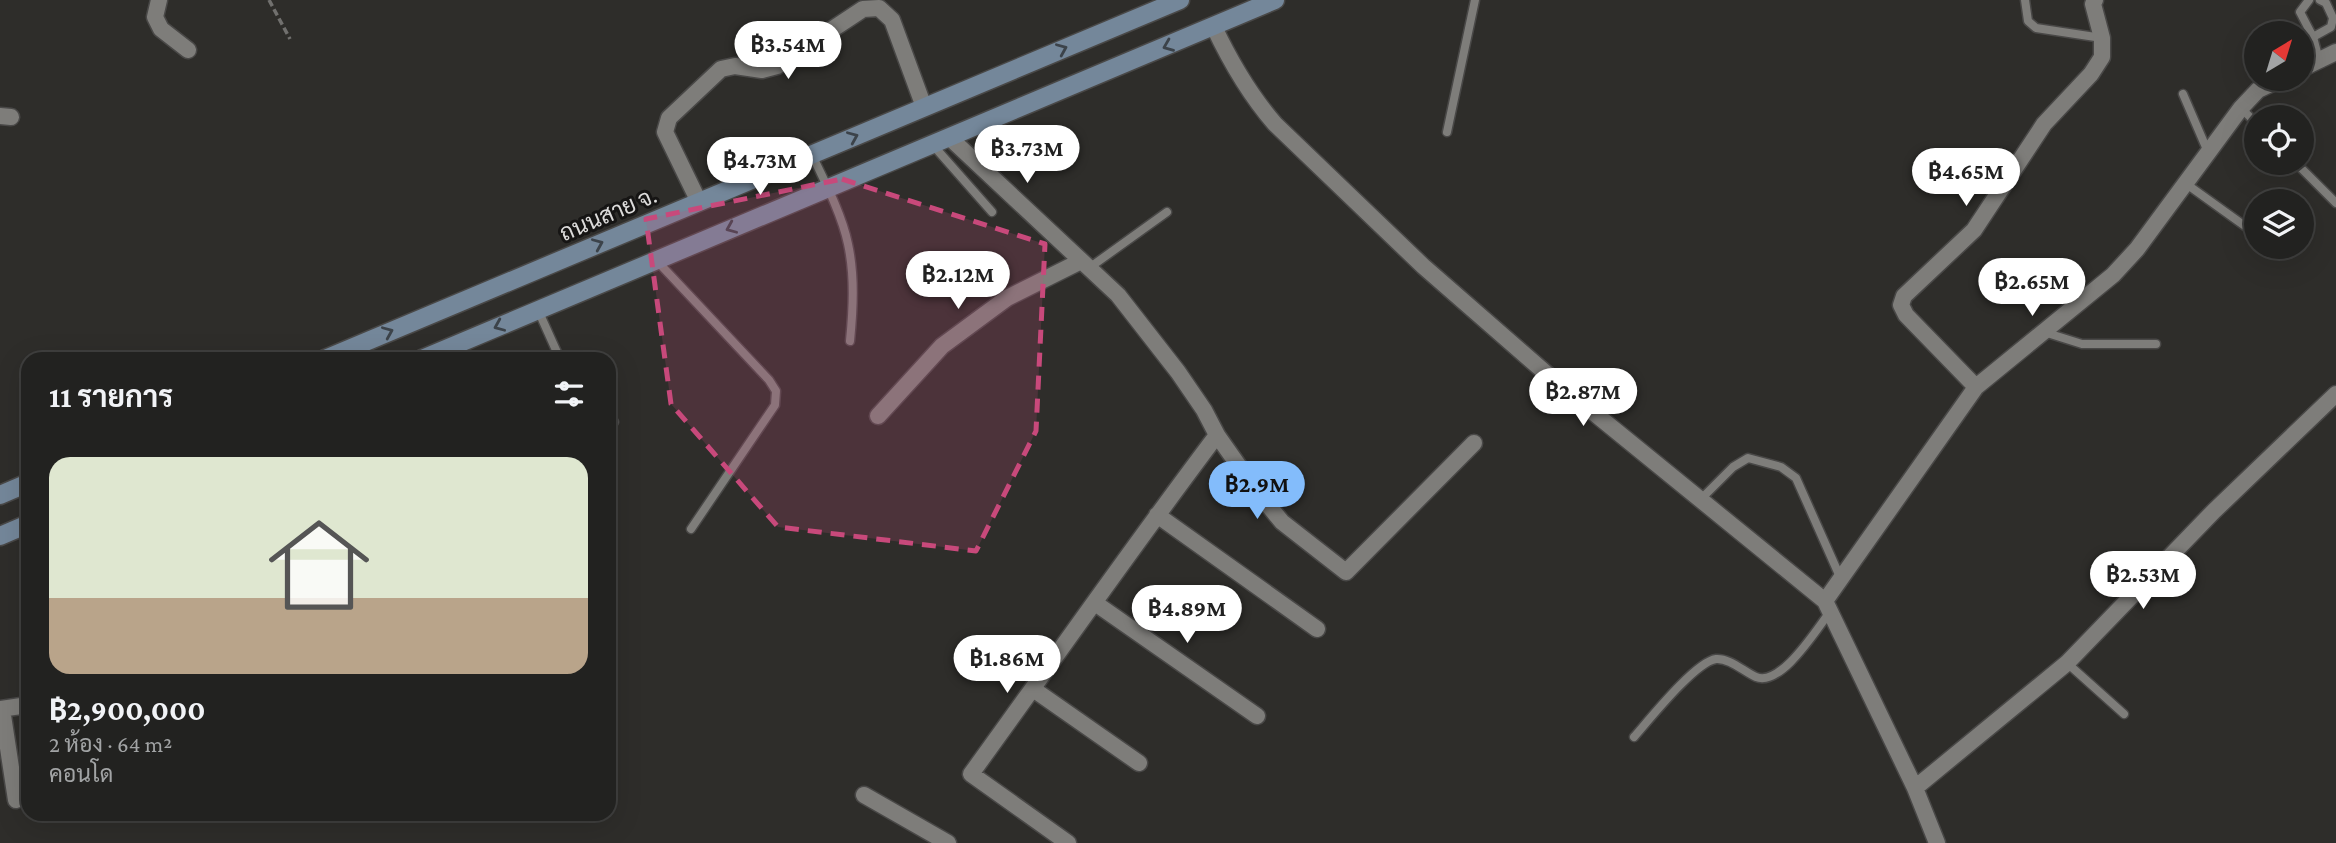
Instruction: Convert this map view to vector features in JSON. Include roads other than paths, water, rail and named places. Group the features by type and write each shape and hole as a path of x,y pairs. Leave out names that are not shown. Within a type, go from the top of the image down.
{"main road":[{"name":"ถนนสาย จ.","path":"342,352 1180,0"},
{"path":"439,352 1275,0"},
{"path":"0,495 21,486"},
{"path":"0,536 21,527"}],"street":[{"path":"159,0 155,17 161,29 188,50"},
{"path":"1976,387 1906,315 1901,305 1904,296 1974,230 2044,124 2097,65 2102,57 2102,38 2095,0"},
{"path":"699,202 665,132 669,118 722,69 735,66 762,70 777,66 863,9 879,8 892,20 925,107"},
{"path":"1213,27 1239,77 1275,124 1423,266 1556,382 1828,607 1915,788 1937,843"},
{"path":"2314,62 2336,52"},
{"path":"1828,607 1841,579 1976,387 2113,275 2137,250 2241,108 2257,91"},
{"path":"941,140 1118,295 1178,372 1204,410 1217,435 1282,522 1346,572 1475,443"},
{"path":"878,416 942,346 1007,298 1085,265"},
{"path":"1915,788 2067,663 2214,511 2336,394"},
{"path":"1068,843 971,774 1217,435"},
{"path":"1157,515 1317,629"},
{"path":"1096,604 1257,716"},
{"path":"1033,690 1139,763"},
{"path":"16,800 1,709 21,706"},
{"path":"864,794 948,843"}],"lane":[{"path":"1447,132 1475,0"},
{"path":"2025,0 2028,20 2036,28 2102,38"},
{"path":"2305,21 2300,12 2309,0"},
{"path":"2314,36 2331,27 2333,18 2326,3 2320,0"},
{"path":"2314,41 2319,60"},
{"path":"2183,94 2208,152"},
{"path":"2241,108 2244,111"},
{"path":"941,140 992,212"},
{"path":"812,155 828,188 848,244 853,304 850,341"},
{"path":"2308,175 2336,203"},
{"path":"2185,183 2244,225"},
{"path":"1085,265 1167,212"},
{"path":"656,260 769,380 776,391 775,405 691,529"},
{"path":"538,310 557,352"},
{"path":"2045,332 2082,344 2155,344"},
{"path":"1700,499 1733,467 1748,458 1781,467 1796,478 1841,579"},
{"path":"1634,737 1696,669 1716,659 1731,663 1759,678 1773,677 1787,666 1828,607"},
{"path":"2067,663 2124,714"}]}
